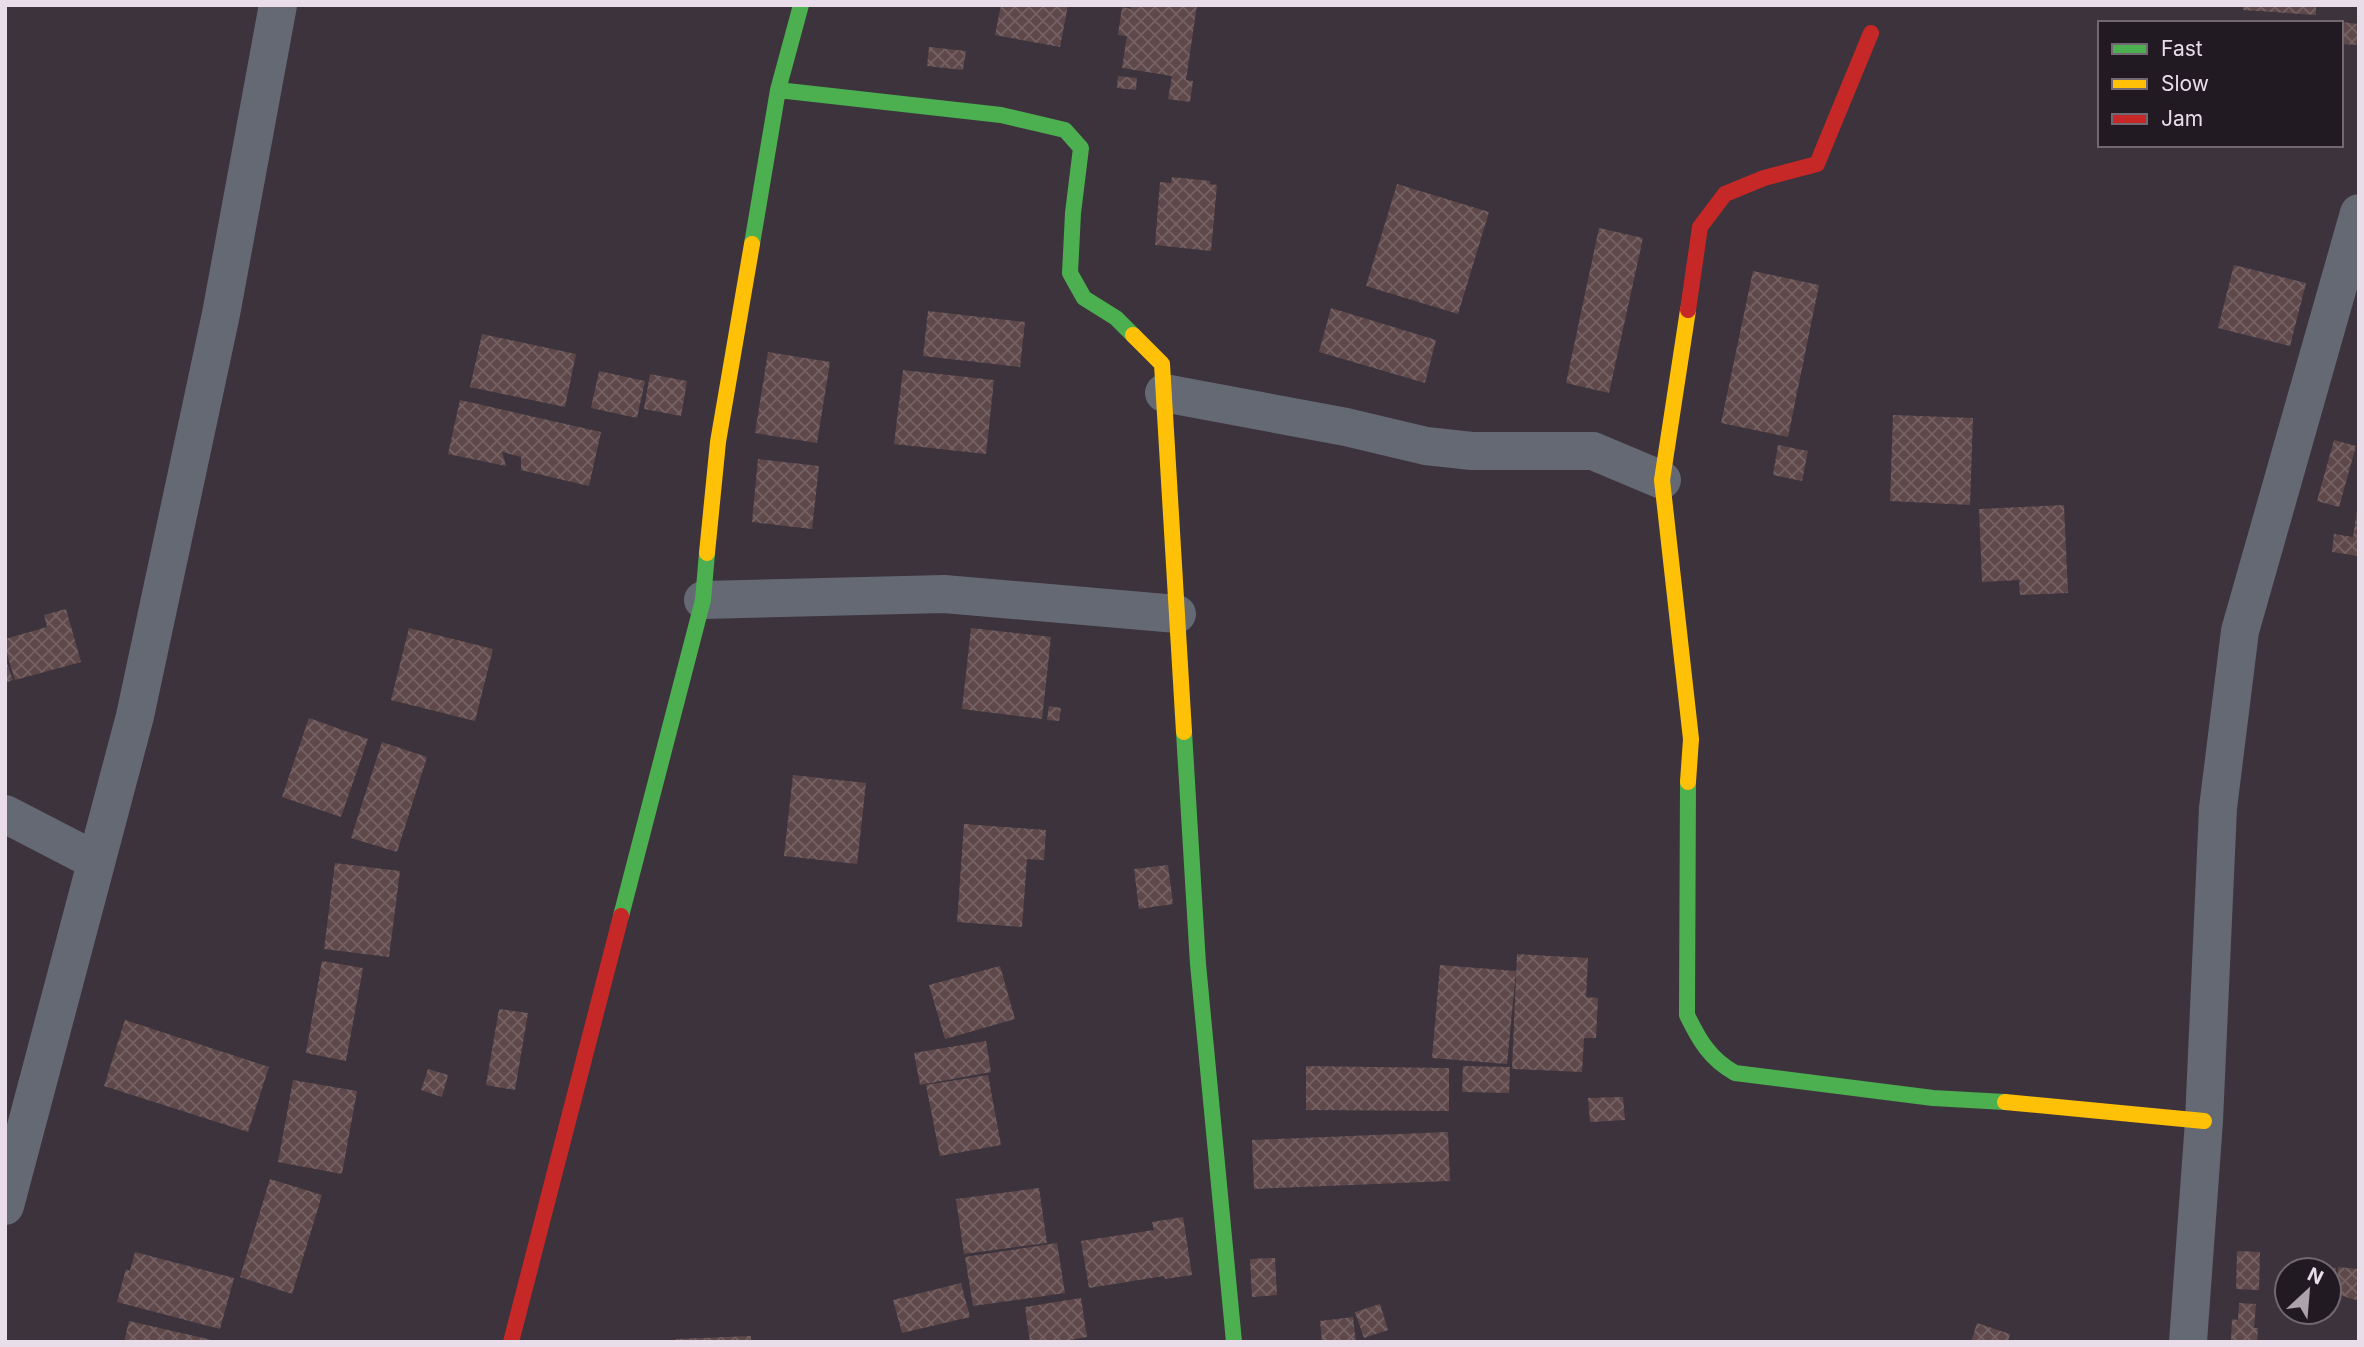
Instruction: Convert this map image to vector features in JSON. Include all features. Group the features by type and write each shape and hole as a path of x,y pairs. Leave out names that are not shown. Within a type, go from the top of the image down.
{"street":[{"path":"5,1206 135,716 221,313 278,5"},
{"path":"511,1342 702,600 718,442 778,90 801,5"},
{"path":"1871,33 1817,164 1764,178 1725,194 1700,227 1662,480 1690,739 1686,804 1687,1015 1702,1046 1716,1064 1735,1073 1933,1098 1977,1099 2204,1121"},
{"path":"778,90 1001,115 1065,130 1081,148 1073,213 1070,273 1084,298 1116,318 1162,364 1198,964 1234,1342"},
{"path":"2188,1342 2204,1121 2218,808 2240,631 2359,213"},
{"path":"1164,393 1346,427 1426,446 1472,451 1593,451 1662,480"},
{"path":"702,600 944,594 1177,614"},
{"path":"5,814 96,861"}],"building":[{"path":"1001,5 1068,5 1060,47 995,35"},
{"path":"1131,5 1197,5 1186,80 1193,81 1190,102 1168,99 1172,76 1122,68 1127,36 1118,35 1122,7 1131,9"},
{"path":"2243,5 2316,5 2316,15 2243,10"},
{"path":"2343,22 2359,24 2359,45 2343,44"},
{"path":"929,47 966,51 963,70 927,66"},
{"path":"1118,76 1137,78 1136,90 1117,88"},
{"path":"1172,177 1210,181 1210,184 1217,185 1211,251 1155,245 1160,182 1171,183"},
{"path":"1397,184 1489,212 1458,314 1366,286"},
{"path":"1599,228 1643,238 1609,393 1566,383"},
{"path":"2234,265 2306,283 2290,346 2218,328"},
{"path":"1753,271 1819,285 1788,437 1721,423"},
{"path":"1331,308 1436,340 1425,383 1319,352"},
{"path":"928,311 1025,322 1020,367 923,356"},
{"path":"482,334 576,354 565,407 470,387"},
{"path":"768,352 830,362 817,443 755,433"},
{"path":"903,370 994,380 986,454 894,444"},
{"path":"599,371 645,381 637,418 591,408"},
{"path":"650,374 687,381 681,416 644,409"},
{"path":"460,400 601,432 589,486 521,470 521,457 502,452 506,466 448,454"},
{"path":"1893,415 1973,418 1970,505 1890,501"},
{"path":"2334,440 2356,446 2339,507 2317,501"},
{"path":"1778,445 1808,451 1802,481 1773,475"},
{"path":"758,459 819,466 812,529 752,522"},
{"path":"2064,505 2068,593 2020,595 2019,580 1982,582 1979,509"},
{"path":"2357,510 2359,556 2332,552 2334,534 2353,537"},
{"path":"66,609 81,662 15,680 5,648 5,639 47,627 44,615"},
{"path":"409,628 493,649 475,721 391,700"},
{"path":"971,628 1051,637 1042,719 962,709"},
{"path":"5,658 13,680 5,683"},
{"path":"1049,706 1061,708 1059,721 1047,720"},
{"path":"309,718 368,739 341,817 282,797"},
{"path":"382,742 427,757 397,852 351,838"},
{"path":"793,775 866,783 857,864 784,856"},
{"path":"964,824 1046,830 1044,860 1027,859 1022,927 957,922"},
{"path":"335,863 400,871 389,957 324,949"},
{"path":"1168,865 1173,904 1139,909 1134,869"},
{"path":"1517,954 1588,958 1586,997 1598,998 1596,1038 1584,1038 1582,1072 1512,1069"},
{"path":"322,961 363,968 346,1061 306,1053"},
{"path":"1440,965 1516,971 1507,1064 1432,1058"},
{"path":"1000,966 1015,1019 945,1039 929,985"},
{"path":"499,1009 528,1013 515,1090 486,1085"},
{"path":"125,1020 269,1067 248,1132 104,1086"},
{"path":"986,1041 991,1072 920,1085 914,1053"},
{"path":"1306,1066 1449,1068 1449,1111 1306,1110"},
{"path":"1463,1066 1510,1067 1509,1093 1462,1092"},
{"path":"428,1069 448,1075 442,1097 421,1090"},
{"path":"988,1075 1001,1145 940,1156 926,1085"},
{"path":"293,1080 357,1091 342,1174 278,1162"},
{"path":"1623,1097 1625,1120 1590,1122 1588,1098"},
{"path":"1448,1132 1450,1181 1254,1189 1252,1140"},
{"path":"270,1179 322,1195 292,1294 240,1277"},
{"path":"1039,1188 1047,1243 964,1254 956,1199"},
{"path":"1183,1217 1192,1275 1165,1279 1164,1276 1089,1288 1081,1241 1154,1230 1152,1222"},
{"path":"1057,1243 1065,1293 973,1306 965,1257"},
{"path":"2237,1251 2260,1252 2259,1290 2236,1289"},
{"path":"135,1252 234,1278 220,1329 117,1302 126,1269 130,1271"},
{"path":"1275,1258 1277,1295 1252,1297 1250,1259"},
{"path":"2343,1267 2359,1269 2359,1301 2343,1296"},
{"path":"961,1283 970,1317 902,1333 893,1300"},
{"path":"1081,1298 1087,1337 1058,1342 1030,1342 1025,1307"},
{"path":"2239,1303 2256,1304 2254,1328 2258,1328 2257,1342 2231,1342 2232,1319 2238,1320"},
{"path":"1380,1304 1388,1330 1364,1338 1355,1312"},
{"path":"1353,1317 1356,1342 1322,1342 1320,1321"},
{"path":"129,1321 212,1340 212,1342 124,1342"},
{"path":"1977,1323 2010,1334 2008,1342 1971,1342"},
{"path":"751,1336 751,1342 676,1342 676,1339"}],"traffic: fast":[{"path":"752,244 778,90 801,5"},
{"path":"778,90 1001,115 1065,130 1081,148 1073,213 1070,273 1084,298 1116,318 1133,335"},
{"path":"621,916 703,600 707,553"},
{"path":"1184,732 1198,964 1234,1342"},
{"path":"1688,782 1687,1015 1712,1055 1735,1073 1933,1098 2005,1102"}],"traffic: slow":[{"path":"707,553 718,442 752,244"},
{"path":"1688,310 1662,480 1691,739 1688,782"},
{"path":"1133,335 1162,364 1184,732"},
{"path":"2005,1102 2204,1121"}],"traffic: jam":[{"path":"1688,310 1700,227 1725,194 1764,178 1817,164 1871,33"},
{"path":"511,1342 621,916"}]}
